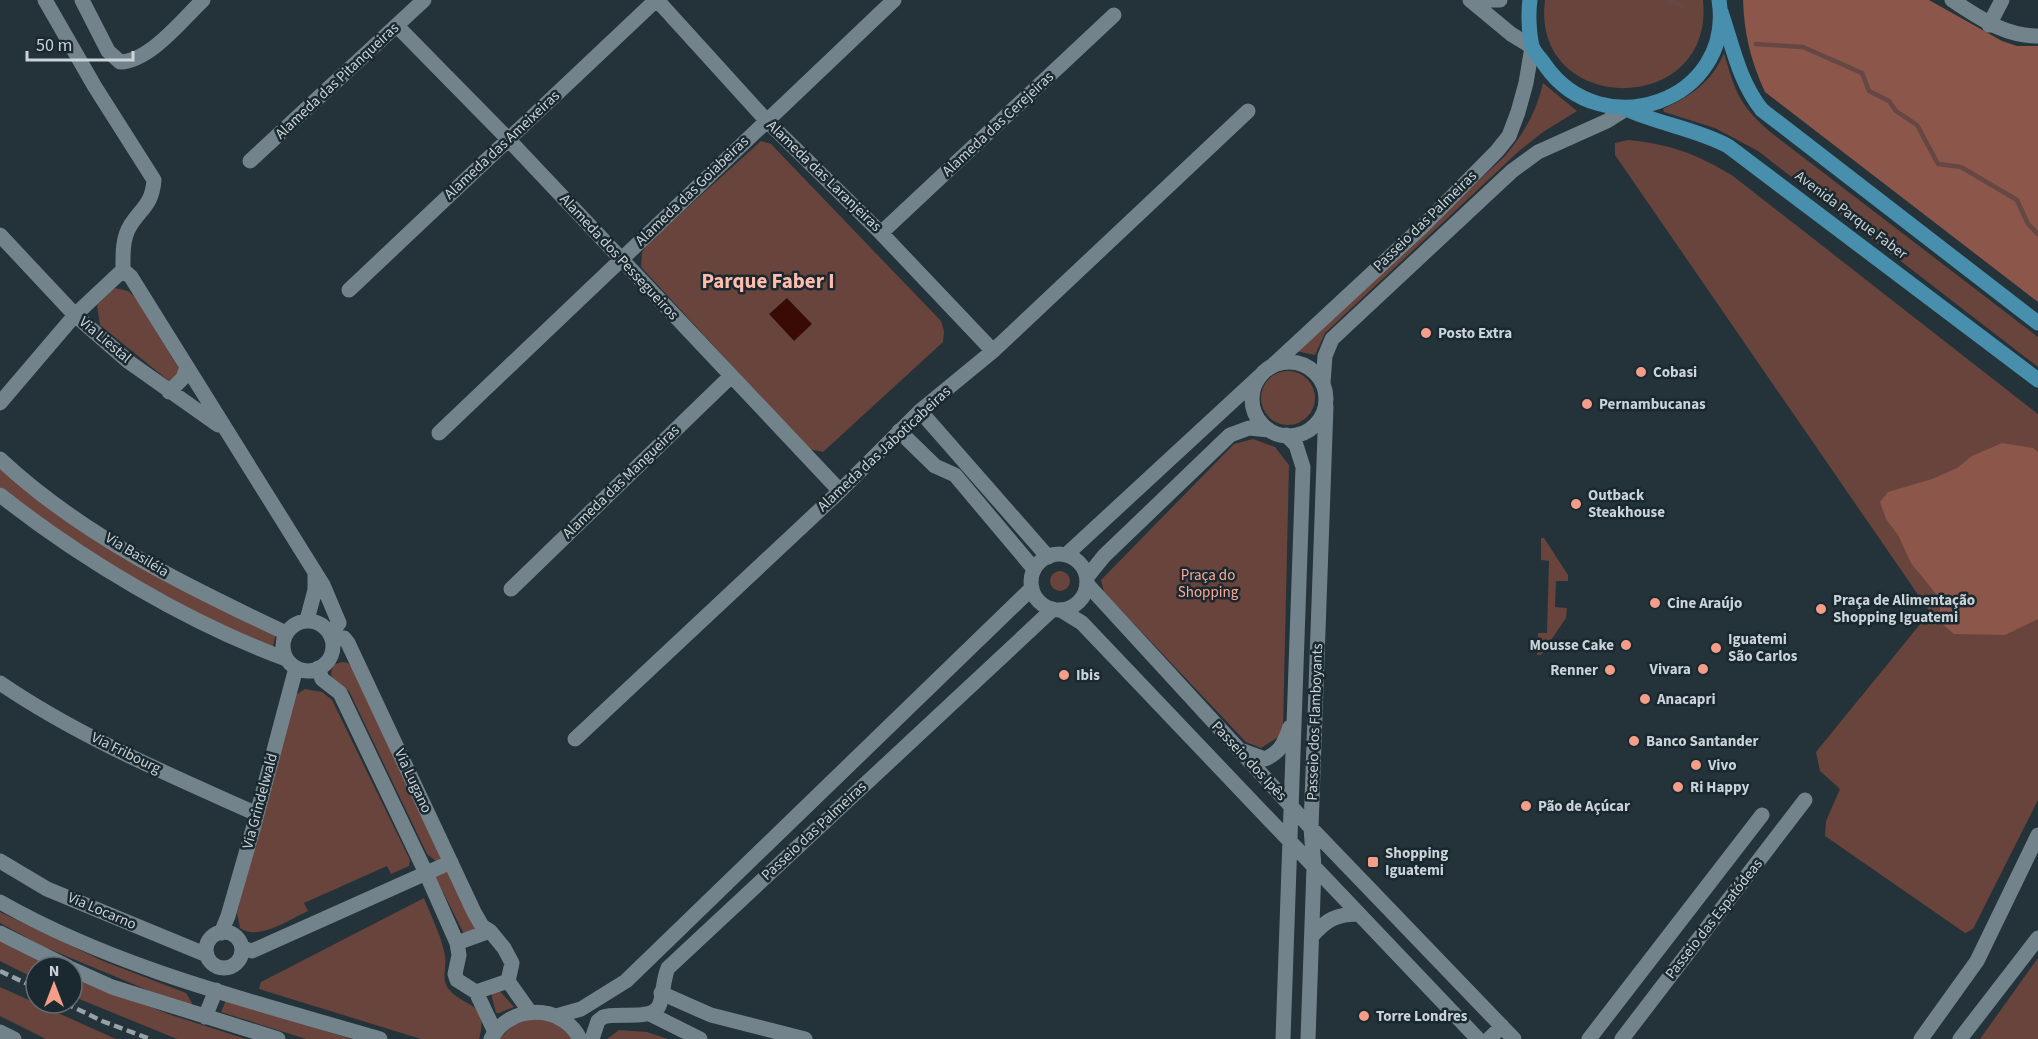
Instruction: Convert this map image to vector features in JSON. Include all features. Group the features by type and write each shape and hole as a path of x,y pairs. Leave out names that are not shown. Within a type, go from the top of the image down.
{"main road":[{"path":"1528,1 1532,47 1552,75 1574,94 1600,105 1626,108 1643,107 1667,99 1700,74 1716,44 1720,6"},
{"name":"Avenida Parque Faber","path":"1720,6 1739,73 1749,93 1762,110 2038,323"},
{"name":"Avenida Parque Faber","path":"1626,108 1650,120 1713,138 1728,146 2038,380"}],"street":[{"path":"0,403 75,315 123,270 126,234 153,197 154,180 95,87 45,0"},
{"path":"82,0 108,51 120,62 134,60 146,54 203,0"},
{"name":"Alameda das Pitanqueiras","path":"250,161 424,0"},
{"name":"Alameda das Laranjeiras","path":"656,0 766,120 881,233 993,351"},
{"name":"Alameda das Ameixeiras","path":"349,290 656,0"},
{"name":"Alameda das Goiabeiras","path":"439,433 894,0"},
{"path":"1470,0 1511,34 1532,47"},
{"path":"1481,0 1500,0"},
{"path":"1989,25 2002,0"},
{"path":"1960,2 1989,25 2015,33 2038,36"},
{"name":"Alameda das Cerejeiras","path":"881,233 1114,15"},
{"name":"Alameda dos Pessegueiros","path":"397,26 508,139 840,491"},
{"name":"Passeio das Palmeiras","path":"1066,555 1423,226 1497,151 1509,136 1518,112 1527,83 1532,47"},
{"name":"Passeio das Palmeiras","path":"1323,383 1325,356 1332,339 1512,171 1538,152 1607,121 1626,108"},
{"name":"Alameda das Jaboticabeiras","path":"575,739 840,491 920,411 993,351 1248,111"},
{"name":"Via Liestal","path":"0,235 75,315 169,392 224,429"},
{"path":"123,270 131,277 329,597 339,624 332,635"},
{"path":"1087,581 1079,563 1066,555 1048,557 1034,569 1032,588 1039,602 1057,609 1076,605 1085,592 1087,581 1104,556 1230,435 1249,428 1286,435 1305,433 1315,426 1326,406 1323,383 1307,366 1284,363 1266,371 1255,385 1252,397 1254,410 1269,430"},
{"path":"169,392 183,378 187,367"},
{"name":"Alameda das Mangueiras","path":"511,589 731,376"},
{"name":"Passeio dos Flamboyants","path":"1308,1039 1314,867 1311,828 1326,406"},
{"path":"920,411 1048,557"},
{"path":"899,431 935,466 955,475 1034,569"},
{"name":"Passeio dos Flamboyants","path":"1283,1039 1303,467 1296,445 1286,435"},
{"name":"Via Basiléia","path":"0,459 54,503 120,546 221,602 286,633"},
{"path":"955,475 967,463"},
{"name":"Via Basiléia","path":"0,495 60,539 108,569 220,631 291,663"},
{"path":"307,620 315,590 315,573"},
{"name":"Passeio dos Ipês","path":"1087,581 1311,828 1514,1039"},
{"name":"Passeio das Palmeiras","path":"556,1016 590,1004 627,981 1032,588"},
{"name":"Passeio das Palmeiras","path":"650,1014 659,1006 661,987 668,968 1057,609"},
{"name":"Passeio dos Ipês","path":"1057,609 1082,624 1478,1039"},
{"path":"307,620 321,624 332,635 334,646 329,660 311,671 291,663 282,649 286,633 298,622 307,620"},
{"name":"Via Lugano","path":"332,635 344,638 348,643 482,926 490,931 512,963 508,981"},
{"name":"Via Grindelwald","path":"221,933 257,814 291,663"},
{"name":"Via Lugano","path":"318,668 322,679 340,693 426,873 457,943 459,956 455,974 457,980 476,992 493,1036"},
{"name":"Via Fribourg","path":"0,683 102,742 257,814"},
{"path":"1238,748 1252,756 1265,759 1276,754 1283,746 1294,716"},
{"path":"1293,776 1302,782 1313,777"},
{"path":"1245,795 1264,777"},
{"name":"Passeio das Espatódeas","path":"1622,1039 1805,800"},
{"name":"Passeio das Espatódeas","path":"1589,1039 1762,816"},
{"path":"1921,1039 1977,961 2033,854 2038,835"},
{"name":"Via Locarno","path":"0,861 47,889 207,954"},
{"path":"243,948 238,961 229,967 218,967 207,954 211,938 221,933 236,936 243,948 252,951 451,862"},
{"path":"1336,890 1352,870"},
{"path":"0,902 63,935 113,957 380,1039"},
{"path":"1288,914 1302,905 1312,906"},
{"path":"1312,936 1324,922 1336,915 1359,914"},
{"path":"1371,927 1394,914"},
{"path":"457,943 490,931"},
{"path":"0,933 44,955"},
{"path":"1960,1039 2038,938"},
{"path":"84,974 112,987 278,1039"},
{"path":"627,981 645,977 711,1015 805,1039"},
{"path":"476,992 508,981 530,1012"},
{"path":"205,1017 216,990"},
{"path":"493,1036 513,1017 530,1012 556,1016 572,1027 579,1039"},
{"path":"592,1039 598,1021 603,1017 611,1014 650,1014 700,1039 711,1015"},
{"path":"1488,1039 1502,1026"},
{"path":"0,1032 14,1039"}],"green space":[{"path":"1545,0 1703,0 1699,39 1681,67 1654,83 1623,88 1592,82 1565,66 1548,38"},
{"path":"1724,53 1739,97 1769,131 2038,337 2038,367 1758,151 1715,128 1664,112 1663,109 1700,87 1713,72"},
{"path":"1543,83 1577,111 1543,132 1519,151 1325,333 1315,355 1296,351 1505,156 1529,122"},
{"path":"1628,140 1683,151 1733,176 2038,414 2038,800 1973,929 1965,933 1825,836 1826,821 1840,789 1820,771 1816,752 1930,612 1615,155 1615,143"},
{"path":"761,141 771,144 941,321 944,331 943,342 823,452 809,449 641,267 642,253 646,245"},
{"path":"115,288 128,291 136,298 179,369 180,374 170,382 100,325 97,305"},
{"path":"1283,371 1293,371 1303,375 1311,383 1315,398 1311,413 1303,421 1293,425 1283,425 1273,421 1265,413 1261,403 1261,393 1265,383 1273,375"},
{"name":"Praça do Shopping","path":"1253,439 1275,447 1289,465 1283,727 1280,736 1261,748 1246,742 1104,592 1101,580 1234,444"},
{"path":"0,469 40,499 276,634 273,646 267,649 124,574 55,529 0,487"},
{"path":"1541,538 1544,538 1568,575 1568,581 1556,581 1555,607 1567,608 1566,618 1541,655 1537,655 1538,633 1547,633 1549,561 1541,560"},
{"path":"1056,571 1064,571 1070,577 1070,585 1064,591 1056,591 1050,585 1050,577"},
{"path":"342,662 352,667 442,855 442,859 437,862 427,854 349,691 333,679 331,674 333,665"},
{"path":"305,689 322,692 332,700 410,860 409,866 391,874 387,866 304,903 308,911 283,924 265,931 248,931 240,928 237,913 294,696"},
{"path":"447,869 474,925 475,930 464,934 436,878 436,872"},
{"path":"424,898 444,949 446,984 454,994 478,1011 481,1017 479,1039 421,1039 259,989 261,982"},
{"path":"0,912 103,961 186,993 192,1003 188,1007 84,964 84,955 64,955 0,923"},
{"path":"0,939 32,955 24,955 24,973 0,961"},
{"path":"2038,958 2038,1039 1980,1039"},
{"path":"84,979 168,1014 246,1039 177,1039 84,1001"},
{"path":"0,987 24,998 24,1015 62,1015 116,1039 46,1039 0,1016"},
{"path":"499,990 514,1007 496,1013 491,993"},
{"path":"226,1000 351,1039 306,1039 221,1012"},
{"path":"534,1018 556,1023 573,1039 499,1039 513,1025"},
{"path":"619,1030 647,1032 668,1039 607,1039"}],"shaded area":[{"path":"1743,0 1929,0 2002,41 2017,46 2038,46 2038,302 1765,92 1749,47"},
{"path":"787,297 813,324 794,342 768,314"},
{"path":"2002,443 2033,448 2038,452 2038,619 2005,635 1954,634 1940,622 1940,599 1911,563 1898,535 1886,519 1880,502 1888,492 1932,479 1957,468 1972,456"}],"waterway":[{"path":"1668,0 1683,6"},
{"path":"1756,44 1803,47 1862,73 1869,91 1889,101 1896,111 1917,125 1938,164 1961,167 2017,200 2028,224 2038,234"}],"railway":[{"path":"0,971 24,982"},
{"path":"84,1012 150,1039"}],"place":[{"name":"Posto Extra","path":"1426,333"},
{"name":"Cobasi","path":"1641,372"},
{"name":"Pernambucanas","path":"1587,404"},
{"name":"Outback Steakhouse","path":"1576,504"},
{"name":"Cine Araújo","path":"1655,603"},
{"name":"Praça de Alimentação Shopping Iguatemi","path":"1821,609"},
{"name":"Mousse Cake","path":"1626,645"},
{"name":"Iguatemi São Carlos","path":"1716,648"},
{"name":"Vivara","path":"1703,669"},
{"name":"Renner","path":"1610,670"},
{"name":"Ibis","path":"1064,675"},
{"name":"Anacapri","path":"1645,699"},
{"name":"Banco Santander","path":"1634,741"},
{"name":"Vivo","path":"1696,765"},
{"name":"Ri Happy","path":"1678,787"},
{"name":"Pão de Açúcar","path":"1526,806"},
{"name":"Shopping Iguatemi","path":"1373,862"},
{"name":"Torre Londres","path":"1364,1016"}],"district":[{"name":"Parque Faber I","path":"768,281"}]}
